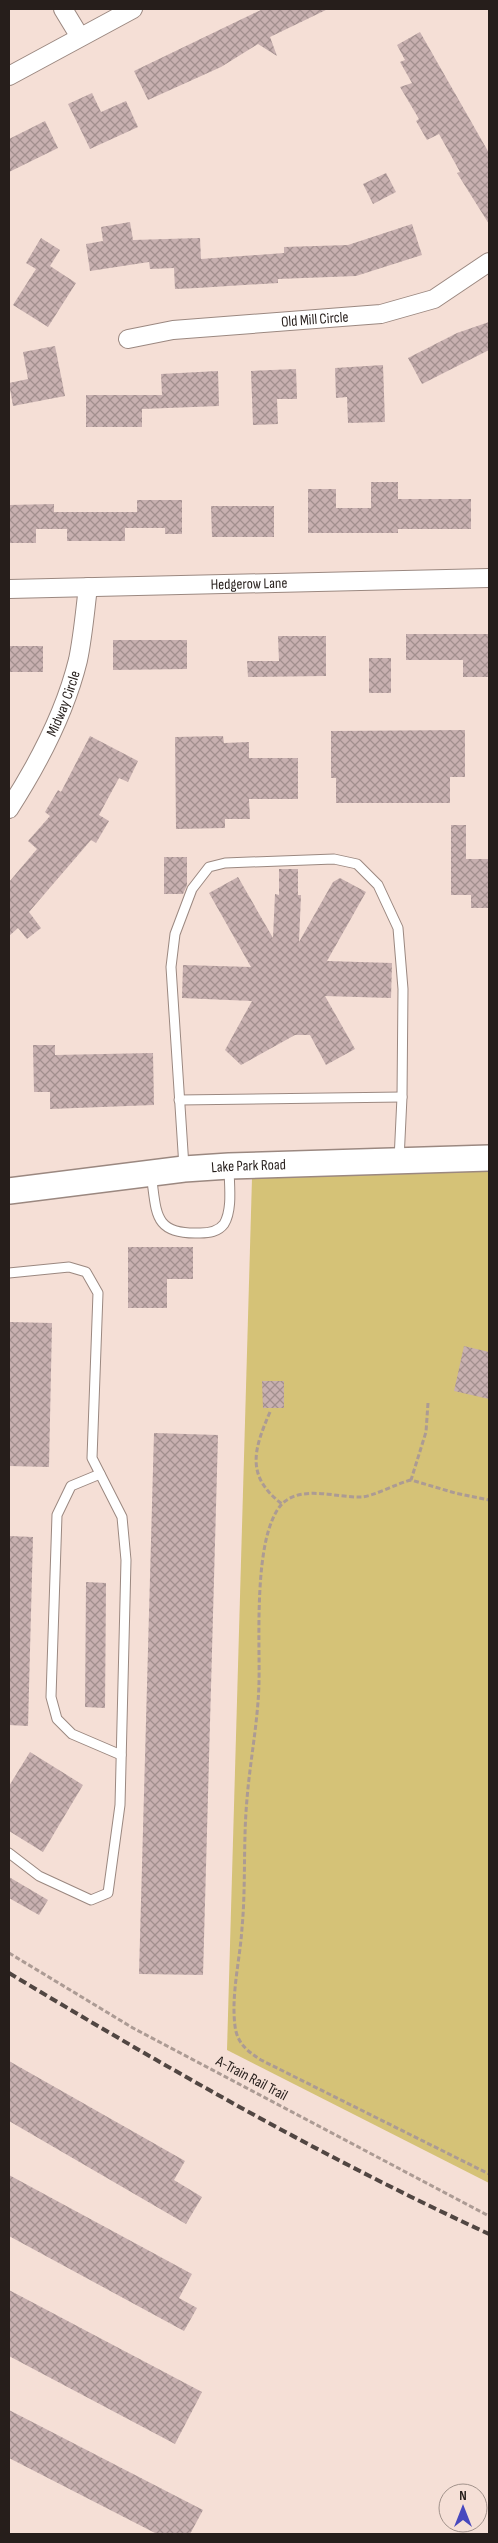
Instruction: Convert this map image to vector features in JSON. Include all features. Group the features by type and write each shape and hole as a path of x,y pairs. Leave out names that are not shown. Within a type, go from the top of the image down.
{"main road":[{"name":"Lake Park Road","path":"9,1191 184,1169 489,1158"}],"street":[{"path":"63,9 80,37"},
{"path":"9,76 133,9"},
{"name":"Old Mill Circle","path":"128,339 173,330 381,314 434,299 489,262"},
{"name":"Hedgerow Lane","path":"9,589 489,578"},
{"name":"Midway Circle","path":"9,810 33,772 65,703 78,659 88,587"}],"lane":[{"path":"184,1169 171,967 175,934 192,889 209,868 225,863 334,859 357,864 378,885 398,928 403,989 402,1097 399,1160"},
{"path":"179,1100 402,1097"},
{"path":"151,1173 157,1213 163,1225 168,1229 188,1234 213,1233 223,1225 228,1212 229,1166"},
{"path":"9,1273 69,1267 86,1272 98,1293 92,1458 122,1518 126,1560 120,1805 108,1893 91,1900 39,1876 9,1853"},
{"path":"100,1474 72,1486 58,1515 51,1697 58,1719 72,1734 121,1755"}],"path":[{"path":"411,1480 426,1432 428,1403"},
{"path":"270,1412 258,1441 255,1471 262,1485 282,1504"},
{"path":"489,1500 455,1493 411,1480 364,1497 344,1497 316,1493 295,1496 282,1504 267,1538 261,1577 259,1686 247,1800 243,1919 234,2011 238,2040 245,2049 261,2060 489,2174"},
{"name":"A-Train Rail Trail","path":"9,1953 133,2028 489,2216"}],"shaded area":[{"path":"489,1170 489,2183 227,2050 252,1178"}],"building":[{"path":"263,9 328,9 270,37 277,56 258,44 221,67 148,100 134,71"},
{"path":"420,32 489,153 489,224 457,173 460,172 439,134 427,140 416,121 419,119 400,87 412,83 400,62 405,60 397,45"},
{"path":"92,93 101,112 126,101 138,127 90,149 68,104"},
{"path":"45,121 58,148 9,172 9,139"},
{"path":"386,173 396,192 373,204 363,184"},
{"path":"130,222 133,240 200,238 201,259 284,253 284,247 348,245 412,224 422,255 356,276 278,279 278,283 197,288 175,289 174,268 150,269 149,262 90,271 86,244 103,241 101,227"},
{"path":"41,238 60,250 50,266 76,283 48,327 13,305 36,269 26,263"},
{"path":"489,322 489,350 422,384 408,358 457,333"},
{"path":"55,346 65,396 13,406 9,383 28,379 23,352"},
{"path":"383,365 385,422 348,423 347,397 336,398 335,368"},
{"path":"296,369 297,399 277,399 278,424 253,425 251,371"},
{"path":"218,371 219,406 142,409 142,427 86,427 86,395 162,395 161,374"},
{"path":"371,482 398,482 398,499 471,499 471,529 398,529 398,533 308,533 308,489 336,489 336,508 371,508"},
{"path":"137,500 182,500 182,534 165,534 165,528 125,528 125,541 67,541 67,529 36,529 36,543 9,543 9,505 54,504 54,512 137,512"},
{"path":"211,506 274,506 274,537 212,537"},
{"path":"406,634 489,634 489,677 463,677 463,660 406,660"},
{"path":"278,636 326,636 326,676 248,677 247,661 279,661"},
{"path":"113,640 187,640 187,669 113,670"},
{"path":"9,646 43,646 43,672 9,672"},
{"path":"369,658 391,658 391,693 369,693"},
{"path":"465,730 465,777 450,777 450,803 336,803 336,778 331,778 331,731"},
{"path":"90,736 138,761 128,782 119,778 99,815 109,821 96,843 91,840 29,912 41,928 27,939 18,928 9,936 9,882 37,849 28,841 50,816 45,812 58,790 61,792"},
{"path":"223,736 224,743 249,742 249,758 298,758 298,799 249,799 250,819 225,819 225,828 176,829 175,737"},
{"path":"451,825 466,825 466,859 489,859 489,908 471,908 471,895 451,895"},
{"path":"164,857 187,857 187,885 183,894 164,894"},
{"path":"279,869 298,869 298,895 301,895 299,942 333,882 340,878 366,892 327,961 392,963 391,998 325,996 355,1049 326,1065 310,1035 295,1035 241,1065 225,1050 252,1001 182,998 183,965 251,967 209,893 238,877 273,938 275,894 279,895"},
{"path":"33,1045 55,1045 55,1055 153,1053 154,1105 50,1109 50,1092 34,1092"},
{"path":"128,1247 193,1247 193,1279 167,1279 167,1308 128,1308"},
{"path":"9,1322 52,1323 49,1467 9,1466"},
{"path":"464,1346 489,1352 489,1399 454,1391"},
{"path":"262,1381 284,1381 284,1408 263,1408"},
{"path":"154,1433 218,1435 203,1975 139,1974"},
{"path":"9,1536 33,1537 28,1726 9,1725"},
{"path":"86,1582 106,1583 105,1708 85,1707"},
{"path":"30,1752 83,1785 43,1852 9,1831 9,1786"},
{"path":"9,1877 48,1900 39,1915 9,1898"},
{"path":"9,2061 185,2161 174,2180 202,2197 186,2224 9,2121"},
{"path":"9,2175 192,2274 179,2298 197,2308 184,2331 9,2236"},
{"path":"9,2290 202,2392 175,2444 9,2356"},
{"path":"9,2410 203,2510 190,2534 157,2534 9,2458"}],"railway":[{"path":"9,1973 186,2077 306,2143 427,2205 489,2234"}]}
